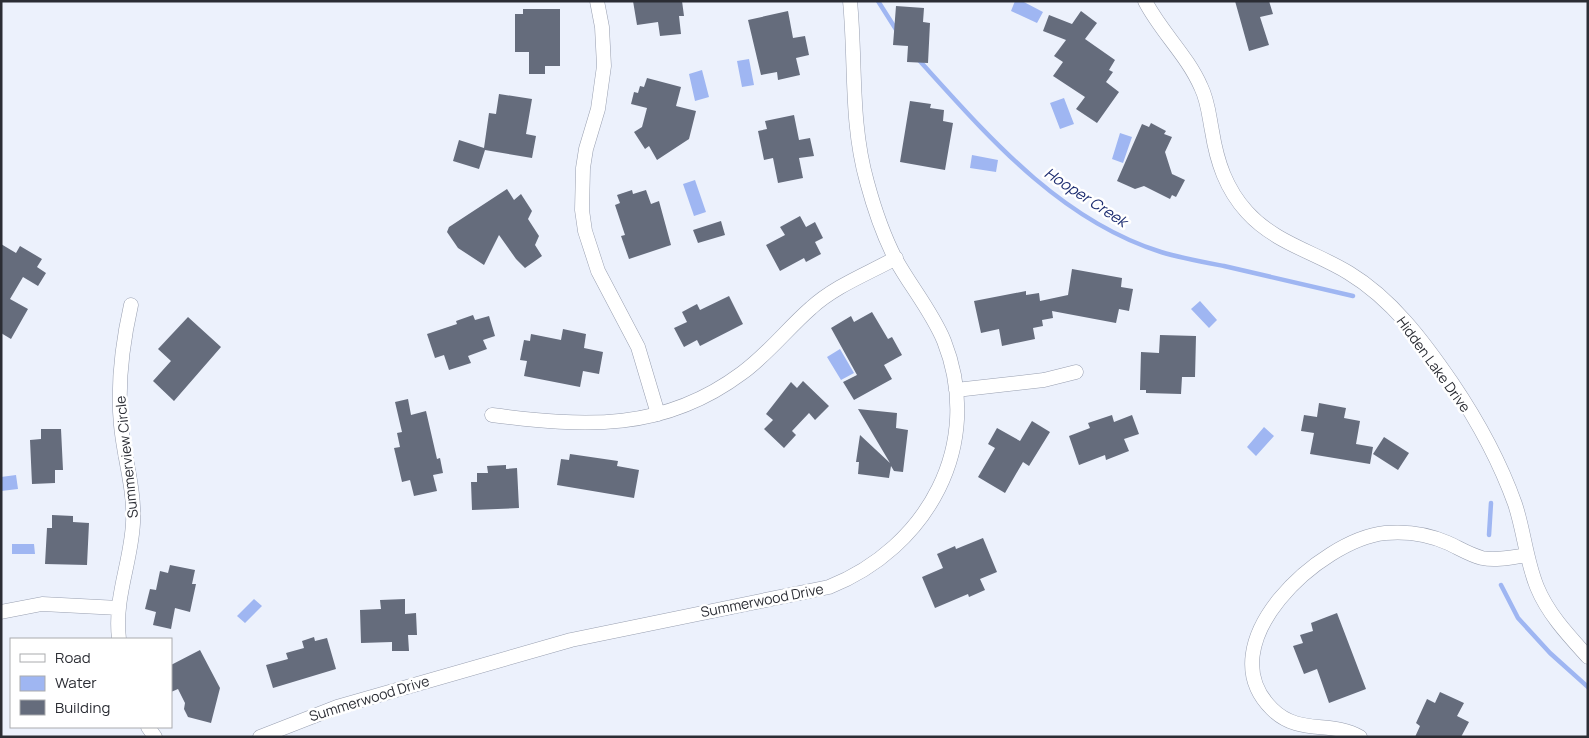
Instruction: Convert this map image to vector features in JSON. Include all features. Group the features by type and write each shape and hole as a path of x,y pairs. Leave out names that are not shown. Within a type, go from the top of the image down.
{"street":[{"path":"597,1 602,27 604,66 599,102 586,149 583,168 583,217 590,251 598,271 638,347 658,414"},
{"name":"Summerwood Drive","path":"260,737 337,707 570,640 809,592 847,580 878,562 922,518 934,499 951,455 955,433 956,390 952,366 941,335 896,258 874,208 860,151 855,120 850,1"},
{"name":"Hidden Lake Drive","path":"1148,2 1197,78 1207,103 1220,167 1239,203 1271,233 1334,264 1366,284 1392,307 1418,337 1466,406 1494,458 1514,502 1527,555 1538,589 1548,607 1588,657"},
{"path":"492,415 584,424 633,419 658,414 686,404 726,384 755,363 823,298 896,258"},
{"name":"Summerview Circle","path":"119,638 119,608 133,523 131,489 119,404 122,356 131,305"},
{"path":"956,390 1044,380 1076,372"},
{"path":"1360,737 1340,728 1313,728 1294,723 1272,710 1260,692 1252,660 1256,640 1263,624 1290,588 1333,552 1359,540 1385,533 1426,535 1472,555 1488,559 1527,555"},
{"path":"1,612 42,604 119,608"}],"water":[{"path":"1015,1 1022,1 1043,12 1037,23 1011,11"},
{"path":"749,59 754,85 742,87 737,61"},
{"path":"702,70 709,97 695,101 689,74"},
{"path":"1064,98 1074,124 1060,129 1050,103"},
{"path":"1120,133 1132,137 1123,163 1112,159"},
{"path":"972,155 998,160 996,172 970,168"},
{"path":"695,180 706,212 694,216 683,184"},
{"path":"1200,301 1217,320 1209,328 1191,309"},
{"path":"840,349 854,373 841,380 827,357"},
{"path":"1264,427 1274,436 1256,456 1247,447"},
{"path":"16,475 18,489 1,491 1,477"},
{"path":"12,544 34,544 35,554 12,554"},
{"path":"254,599 262,606 245,623 237,616"}],"building":[{"path":"633,1 682,1 684,16 679,16 681,34 660,36 658,22 637,25"},
{"path":"1235,1 1269,1 1273,14 1260,17 1269,45 1249,51"},
{"path":"896,6 924,8 923,22 930,23 928,63 907,62 908,46 893,45"},
{"path":"523,9 560,9 560,66 545,66 545,74 529,74 529,52 515,52 515,14 523,14"},
{"path":"788,11 793,38 805,36 809,55 796,58 800,75 778,80 777,72 761,75 748,20"},
{"path":"1081,11 1097,23 1085,39 1115,60 1109,70 1113,72 1106,82 1119,92 1097,123 1076,109 1085,97 1053,76 1063,62 1054,56 1066,40 1043,31 1049,15 1072,24"},
{"path":"647,78 681,87 676,106 696,111 689,139 657,160 649,146 645,149 634,132 642,127 647,108 631,104 634,92 638,93 640,86 644,87"},
{"path":"499,94 532,99 526,134 536,136 532,158 485,150 479,169 453,161 459,140 484,148 489,113 496,114"},
{"path":"910,101 931,104 930,108 944,110 943,121 953,123 945,170 900,162"},
{"path":"794,115 799,140 810,138 814,156 799,158 803,178 778,183 773,158 764,160 758,131 767,129 765,121"},
{"path":"1151,123 1166,131 1164,134 1172,137 1165,152 1172,174 1185,180 1176,197 1172,195 1170,199 1144,186 1135,189 1117,181 1142,124 1149,127"},
{"path":"507,189 514,200 521,194 532,211 528,219 539,236 535,245 542,256 525,268 499,235 484,265 458,248 447,232 449,227"},
{"path":"632,190 633,194 646,190 651,204 659,201 671,245 629,259 621,236 625,235 615,205 620,203 617,195"},
{"path":"800,216 806,227 815,222 823,238 815,242 821,254 806,262 804,258 780,271 766,245 785,235 780,227"},
{"path":"721,221 725,235 698,243 693,230"},
{"path":"1,244 16,253 20,246 42,259 37,267 46,273 38,286 23,277 10,299 28,309 11,339 1,333"},
{"path":"1072,269 1122,278 1121,287 1133,289 1129,311 1119,309 1116,323 1052,311 1053,318 1042,320 1043,326 1033,328 1035,339 1002,346 999,329 981,333 974,301 1026,291 1026,295 1039,293 1040,301 1068,295"},
{"path":"729,296 743,324 700,346 697,340 684,347 674,328 687,322 682,312 697,304 700,310"},
{"path":"872,312 888,339 892,337 902,355 884,365 892,379 854,400 843,382 857,375 831,328 851,316 854,322"},
{"path":"473,315 475,320 489,316 495,336 483,340 487,349 468,356 471,363 449,370 444,355 435,358 427,334 457,324 456,321"},
{"path":"188,317 221,347 174,401 153,381 171,361 158,349"},
{"path":"563,329 586,334 584,348 603,352 599,374 583,371 580,387 524,376 527,361 520,360 524,340 530,341 531,334 561,340"},
{"path":"1160,335 1196,336 1195,377 1182,377 1181,394 1146,393 1146,390 1140,390 1141,352 1159,353"},
{"path":"803,381 829,406 815,420 809,413 792,431 796,435 784,448 764,429 773,420 766,414 791,382 797,388"},
{"path":"408,399 411,415 426,411 437,459 440,458 443,473 433,475 437,491 414,496 410,480 402,482 394,448 400,447 397,433 402,432 395,402"},
{"path":"1319,403 1346,408 1344,418 1360,421 1356,444 1373,447 1370,464 1310,454 1314,433 1301,431 1304,415 1317,417"},
{"path":"858,409 897,413 896,428 908,430 903,472 894,471 891,466 889,478 858,474 859,462 856,462 860,435 890,463"},
{"path":"1112,415 1114,422 1132,415 1139,434 1124,439 1129,451 1106,460 1105,455 1079,465 1069,436 1090,428 1088,423"},
{"path":"1032,421 1050,432 1029,466 1023,462 1005,493 978,477 995,448 988,444 997,428 1020,441"},
{"path":"41,429 61,429 63,470 55,470 55,483 32,484 30,440 41,439"},
{"path":"1384,437 1409,453 1398,470 1373,454"},
{"path":"570,454 618,461 617,466 639,470 634,498 557,485 561,459 569,460"},
{"path":"506,465 506,469 517,468 519,508 472,510 471,482 477,482 477,473 488,473 487,466"},
{"path":"52,515 73,516 73,522 89,523 87,565 45,564 47,528 52,528"},
{"path":"983,538 997,572 980,579 985,590 969,597 968,594 935,608 922,577 943,568 937,554 955,546 956,549"},
{"path":"170,565 195,570 192,584 196,584 190,612 175,608 171,629 153,625 156,612 145,609 150,589 156,590 160,571 168,573"},
{"path":"405,599 405,614 416,613 417,635 408,635 409,651 392,651 392,642 361,643 360,610 381,609 380,600"},
{"path":"1337,613 1366,689 1329,703 1317,669 1304,674 1293,646 1303,643 1300,635 1313,631 1311,623"},
{"path":"314,637 315,641 327,638 336,669 273,688 266,665 288,659 286,653 304,648 302,641"},
{"path":"200,650 220,688 211,723 188,717 184,709 185,703 178,689 172,692 172,664"},
{"path":"1440,692 1464,703 1457,716 1469,722 1461,737 1415,737 1420,726 1416,723 1427,699 1435,703"}],"waterway":[{"name":"Hooper Creek","path":"878,1 897,31"},
{"name":"Hooper Creek","path":"918,59 998,145 1027,172 1057,197 1090,219 1124,238 1161,252 1184,258 1353,296"},
{"name":"Hooper Creek","path":"1489,535 1491,503"},
{"name":"Hooper Creek","path":"1501,585 1518,618 1550,653 1588,687"}]}
